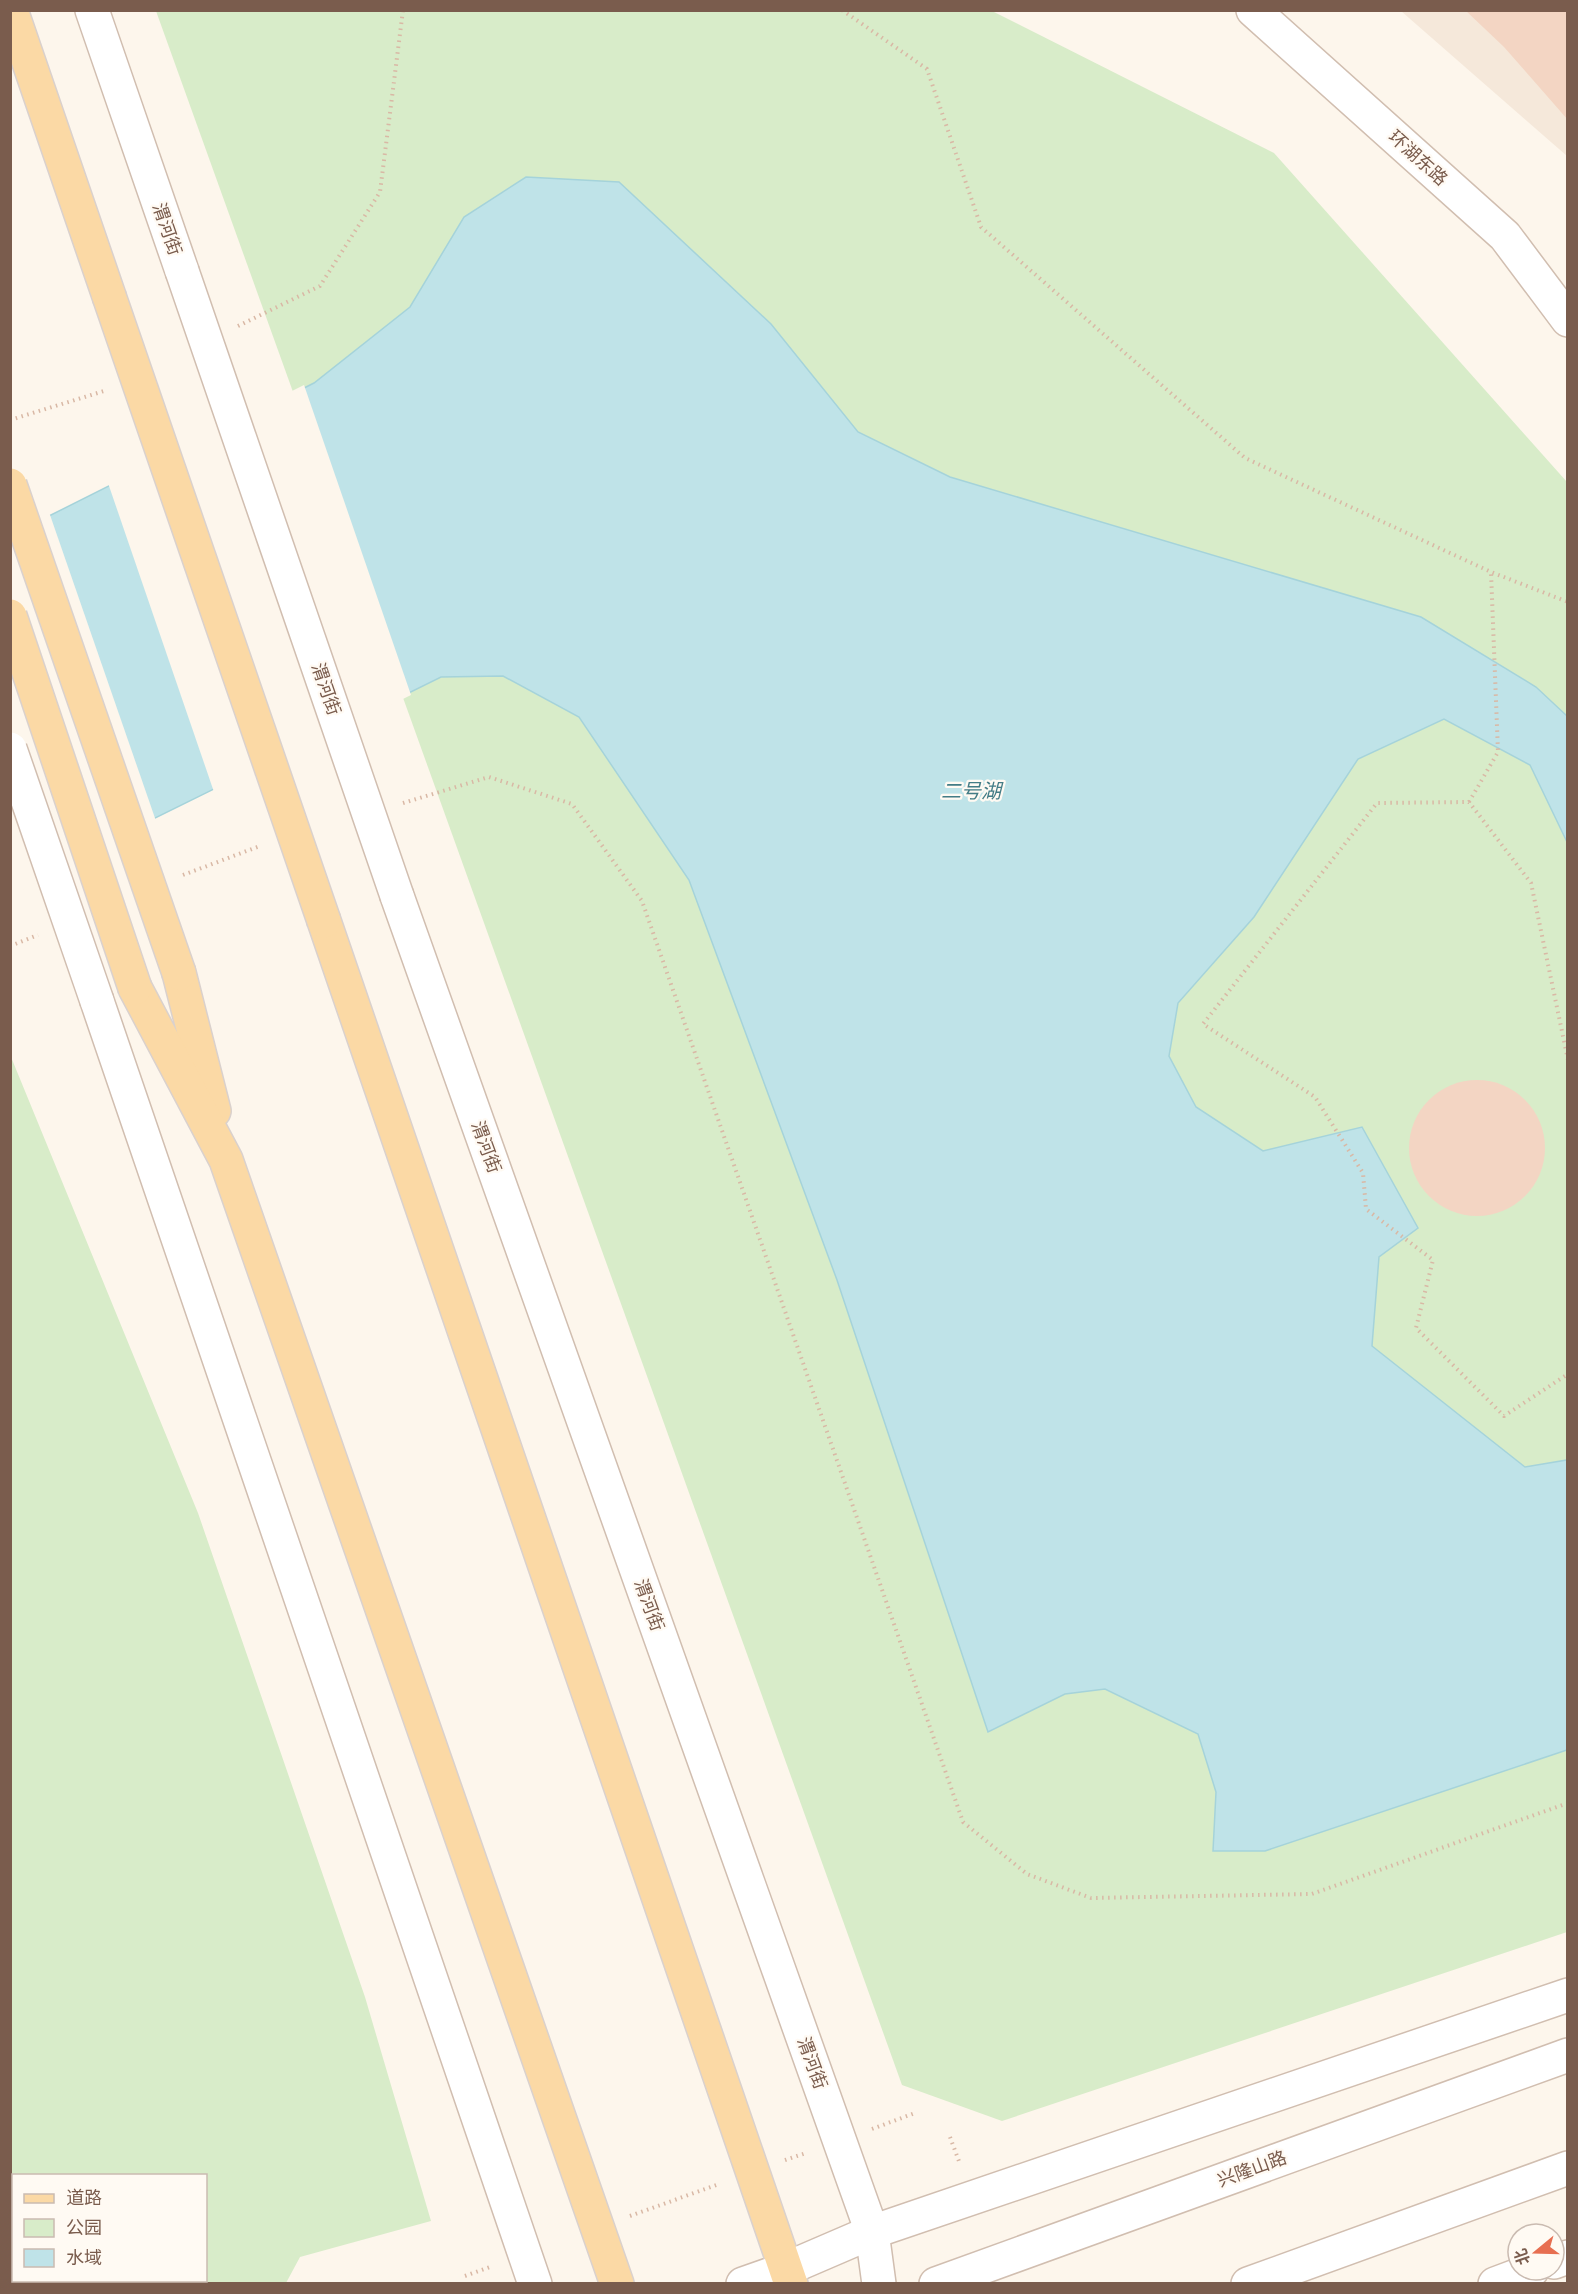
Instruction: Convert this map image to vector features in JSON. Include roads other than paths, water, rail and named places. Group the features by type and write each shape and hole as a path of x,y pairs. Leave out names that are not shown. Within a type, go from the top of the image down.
{"main road":[{"path":"11,10 789,2276"},
{"path":"10,485 179,973 226,1160 617,2283"},
{"path":"10,616 135,988 226,1160"}],"street":[{"name":"渭河街","path":"92,10 397,896 872,2232 879,2283"},
{"name":"环湖东路","path":"1253,10 1505,236 1568,320"},
{"path":"10,749 530,2269"},
{"path":"743,2283 789,2276 872,2232 1568,1995"},
{"name":"兴隆山路","path":"936,2283 1568,2055"},
{"path":"1248,2283 1568,2168"}],"water":[{"name":"二号湖","path":"526,177 619,182 771,324 858,432 950,477 1421,617 1536,687 1567,716 1567,842 1530,765 1444,719 1358,759 1254,917 1178,1003 1169,1056 1196,1107 1263,1151 1362,1127 1418,1228 1379,1257 1372,1346 1525,1467 1567,1460 1567,1750 1265,1851 1213,1851 1216,1792 1198,1734 1105,1689 1065,1694 988,1732 837,1280 689,880 579,717 503,676 441,677 137,827 45,518 314,383 410,307 464,217"}]}
